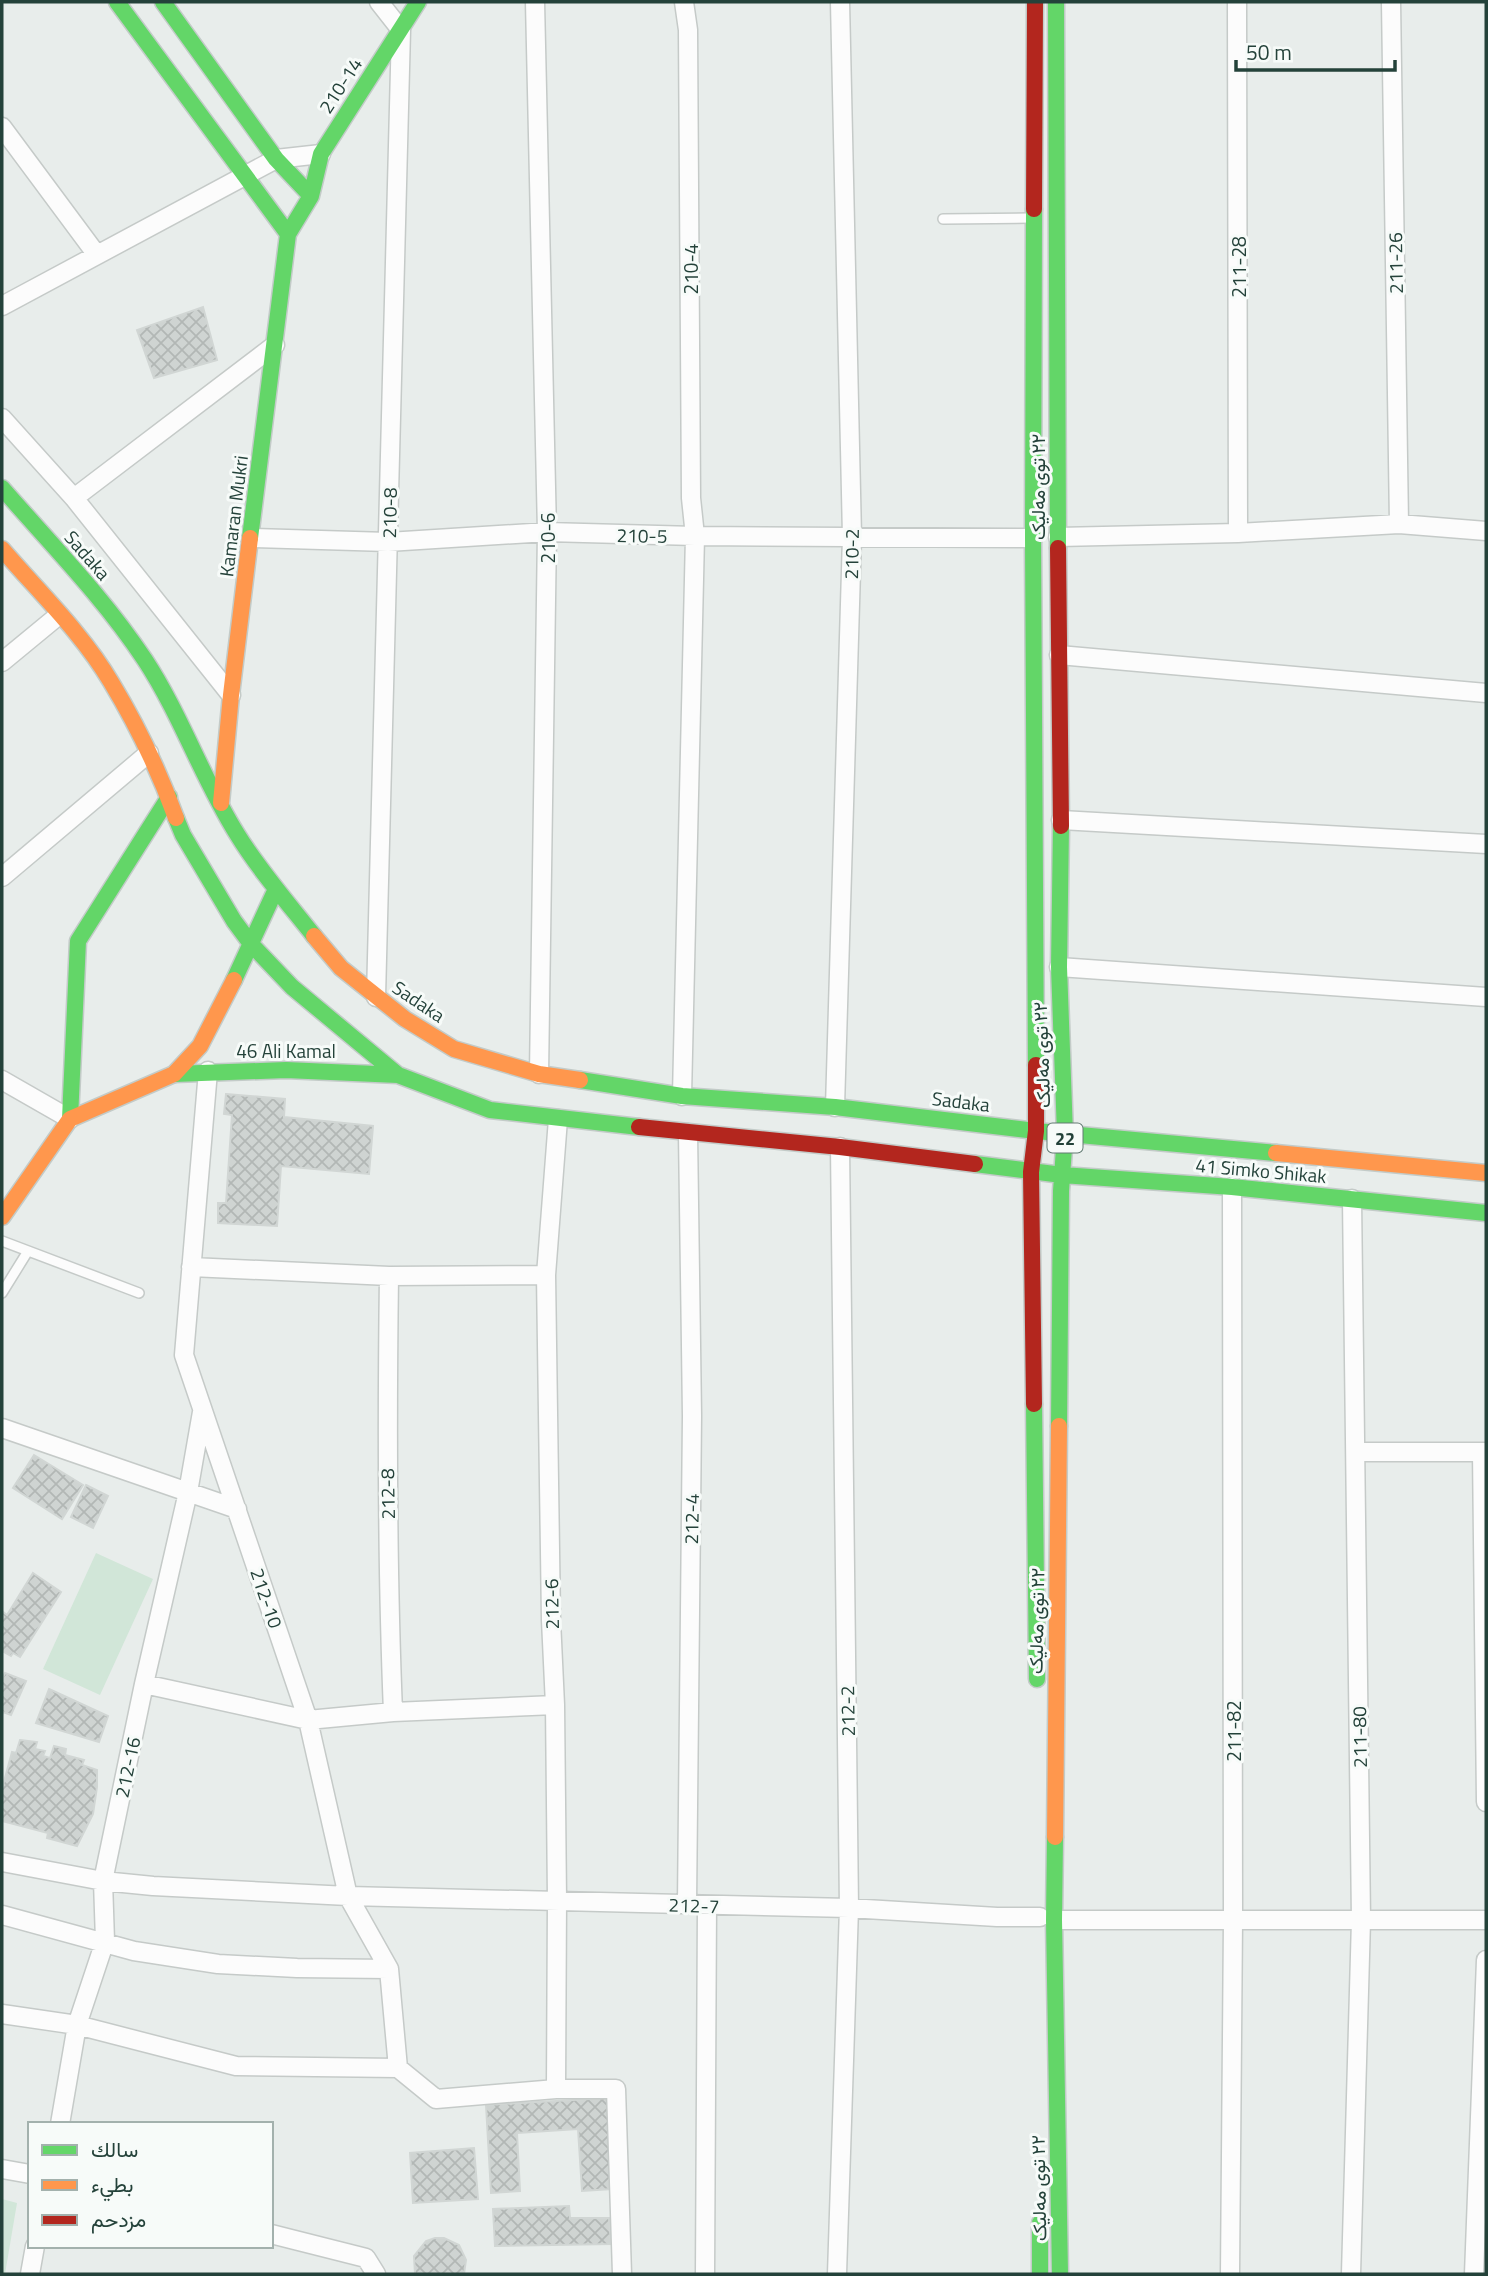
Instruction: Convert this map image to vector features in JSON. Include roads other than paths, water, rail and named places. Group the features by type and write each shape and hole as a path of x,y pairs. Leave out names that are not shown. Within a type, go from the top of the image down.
{"main road":[{"path":"117,2 288,234"},
{"path":"163,2 276,159 311,196"},
{"name":"210-14","path":"311,196 321,155 418,2"},
{"name":"٢٢ توی مەلیک","path":"1035,2 1033,538 1036,1131 1031,1172 1038,1693"},
{"name":"٢٢ توی مەلیک","path":"1040,2054 1047,1918 1065,1134 1059,967 1061,820 1056,2"},
{"name":"Kamaran Mukri","path":"221,803 231,695 288,234 311,196"},
{"name":"Sadaka","path":"2,488 87,584 144,659 177,714 237,835 276,889 341,968 405,1019 454,1049 539,1074 682,1096 835,1107 1065,1134"},
{"path":"2,549 86,646 111,681 159,772 183,835 214,891 251,944 292,988 398,1075"},
{"path":"2,1217 70,1119 78,941 169,797"},
{"name":"46 Ali Kamal","path":"174,1074 200,1046 276,889"},
{"name":"46 Ali Kamal","path":"70,1119 174,1074 208,1071 339,1070 398,1075"},
{"name":"41 Simko Shikak","path":"398,1075 490,1110 558,1119 840,1147 1031,1172 1231,1187 1486,1213"},
{"name":"41 Simko Shikak","path":"1065,1134 1486,1173"},
{"name":"٢٢ توی مەلیک","path":"1039,1819 1047,1918 1060,2274"},
{"name":"٢٢ توی مەلیک","path":"1040,2206 1040,2274"}],"street":[{"path":"379,2 401,30"},
{"name":"210-6","path":"535,2 547,532 539,1074"},
{"name":"210-4","path":"682,1096 695,536 691,498 688,30 684,2"},
{"name":"210-2","path":"835,1107 852,537 840,2"},
{"name":"211-28","path":"1237,2 1238,533"},
{"name":"211-26","path":"1391,2 1399,524"},
{"name":"210-8","path":"376,997 401,30"},
{"path":"2,127 97,255"},
{"path":"2,306 276,159 321,155"},
{"path":"74,498 275,345"},
{"path":"2,418 74,498 231,695"},
{"path":"1058,537 1238,533 1399,524 1486,531"},
{"name":"210-5","path":"252,538 388,541 547,532 695,536 1033,538"},
{"path":"2,662 59,615"},
{"path":"1059,655 1486,693"},
{"path":"2,877 149,753"},
{"path":"1061,820 1486,844"},
{"path":"1059,967 1486,997"},
{"name":"212-10","path":"208,1071 184,1354 308,1720 348,1896 390,1969 398,2068"},
{"path":"2,1080 70,1119"},
{"name":"212-6","path":"556,2089 555,1705 551,1620 546,1275 558,1119"},
{"name":"212-4","path":"687,1905 692,1416 688,1133"},
{"name":"212-2","path":"837,2274 849,1908 840,1147"},
{"name":"211-82","path":"1230,2274 1233,1920 1231,1187"},
{"name":"211-80","path":"1351,2274 1361,1920 1352,1199"},
{"path":"191,1267 389,1276 546,1275"},
{"name":"212-8","path":"389,1276 387,1422 393,1712"},
{"name":"212-16","path":"60,2122 77,2025 105,1941 103,1881 188,1492 203,1410"},
{"path":"2,1427 237,1509"},
{"path":"1356,1452 1484,1452 1486,1802"},
{"path":"144,1684 308,1720 393,1712 555,1705"},
{"name":"212-7","path":"2,1862 103,1881 153,1886 348,1896 849,1908 997,1917 1486,1920"},
{"path":"705,2274 707,1905"},
{"path":"2,1915 134,1951 218,1964 390,1969"},
{"path":"1474,2274 1486,1959"},
{"path":"2,2014 77,2025 236,2066 398,2068 436,2099 556,2089 616,2089 622,2274"},
{"path":"2,2169 28,2175"},
{"path":"273,2235 366,2258 376,2274"},
{"path":"30,2274 35,2248"}],"lane":[{"path":"943,219 1034,218"},
{"path":"2,1241 139,1293"},
{"path":"2,1293 28,1251"}]}
